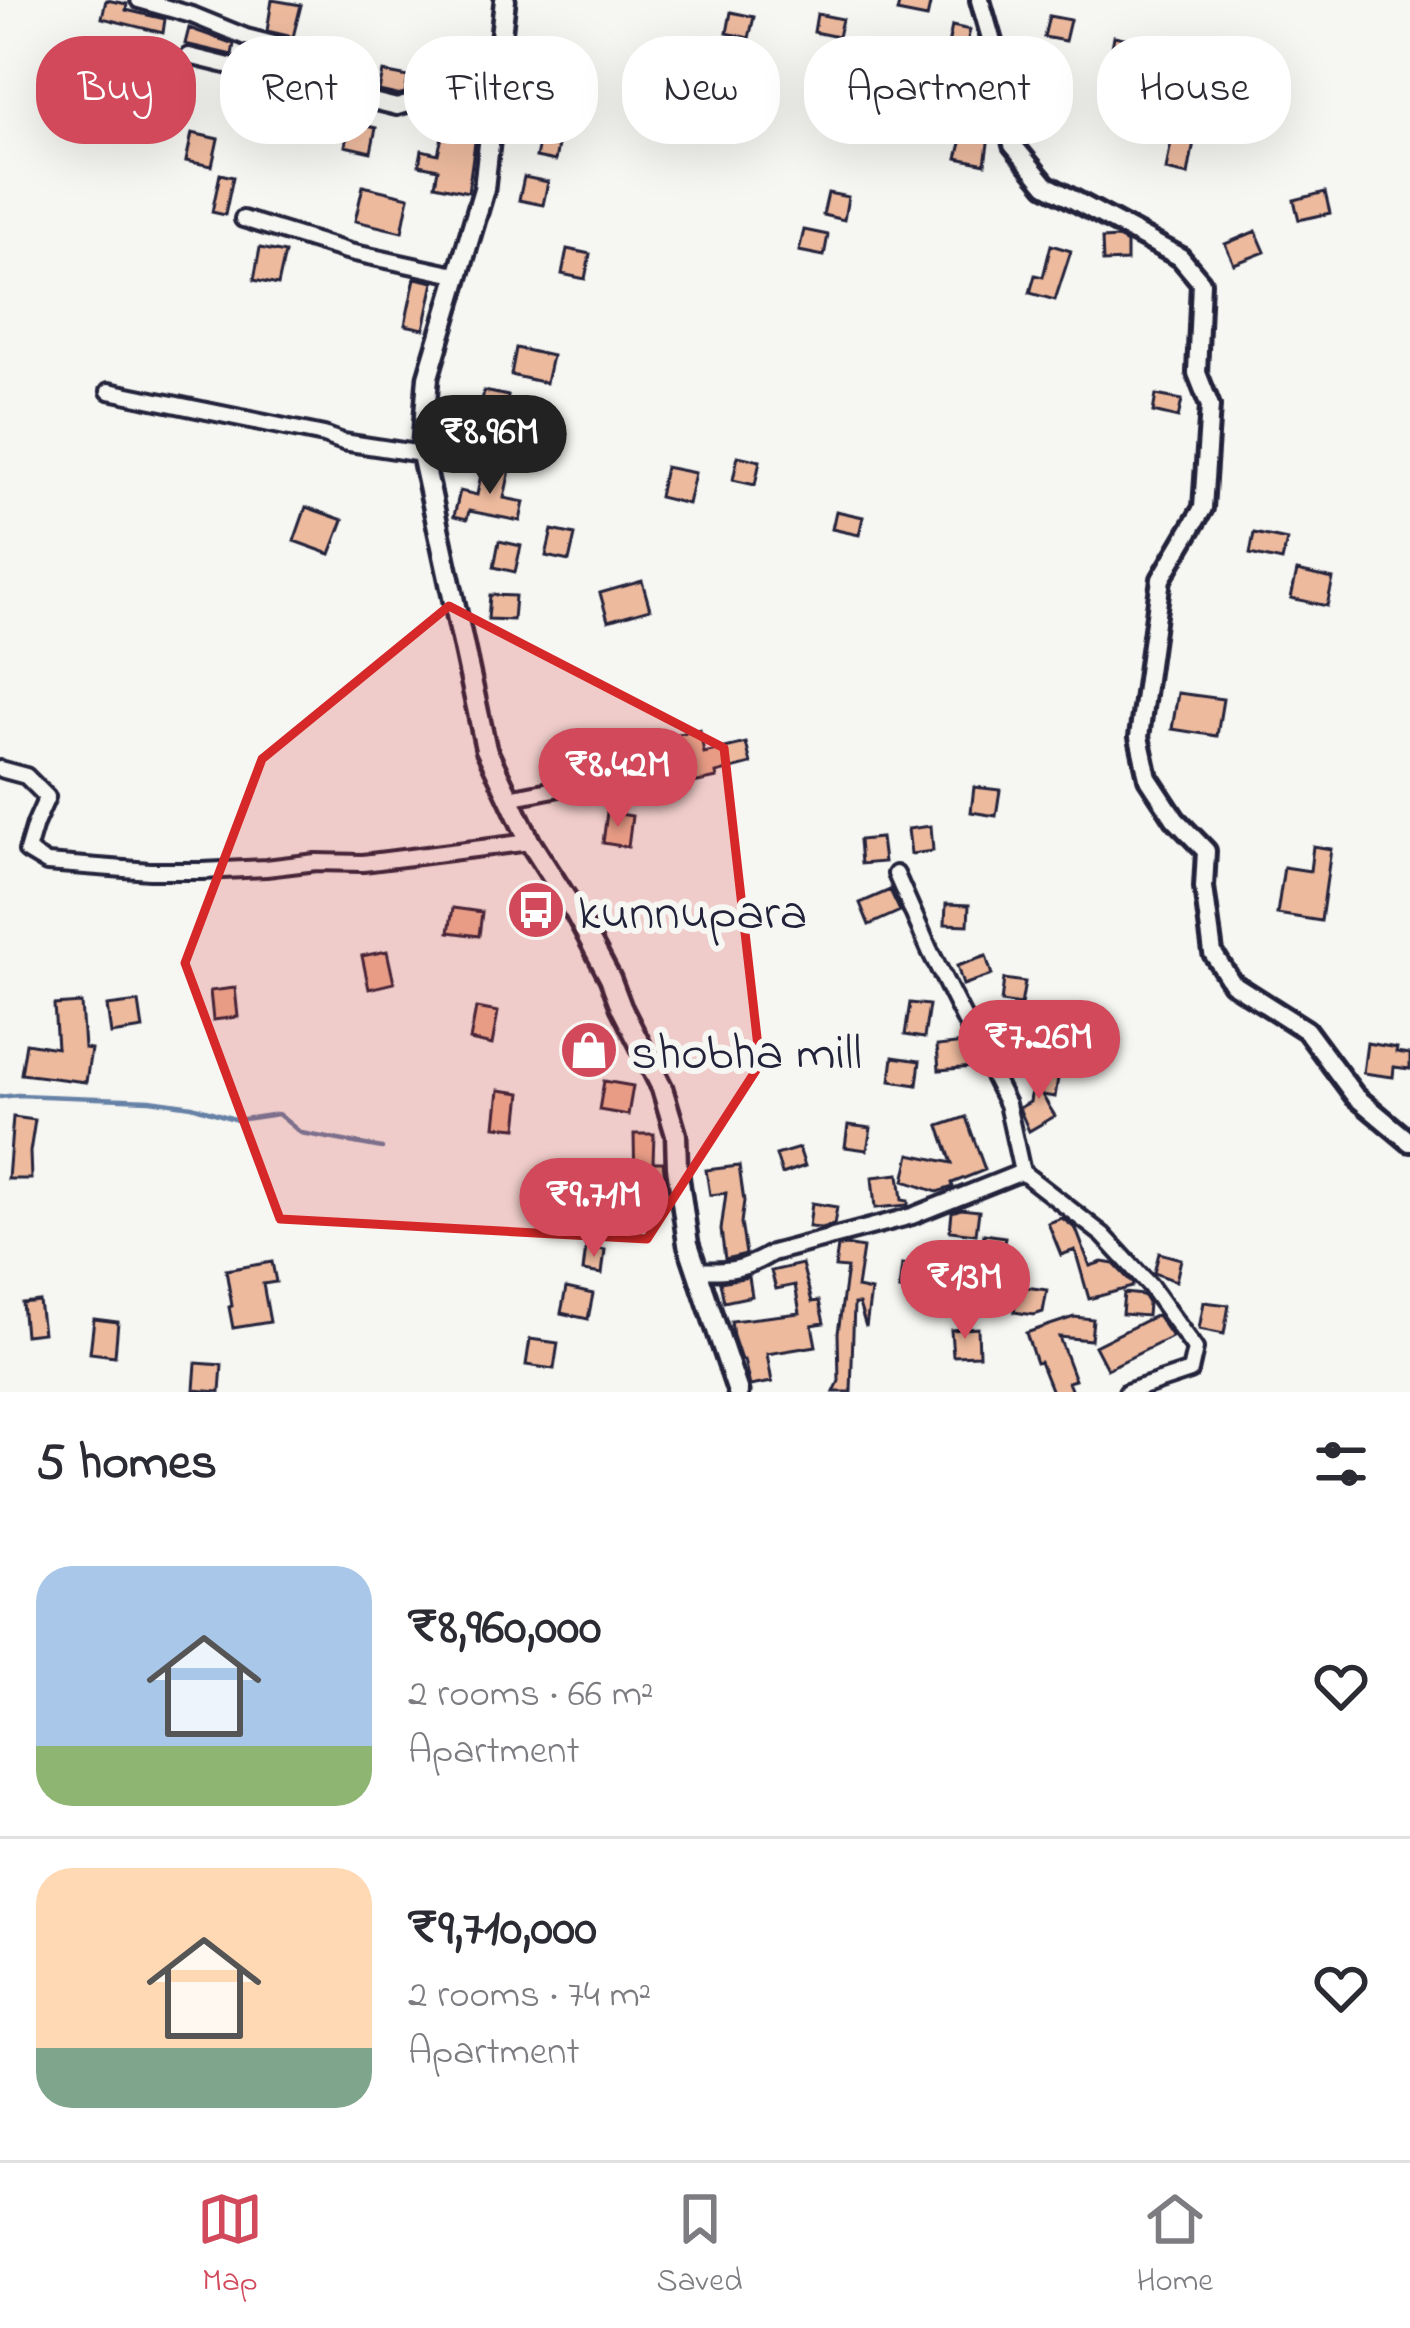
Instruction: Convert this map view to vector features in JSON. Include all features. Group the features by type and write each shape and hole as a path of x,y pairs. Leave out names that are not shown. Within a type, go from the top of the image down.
{"main road":[{"path":"501,36 505,0"},
{"path":"489,144 484,189 428,377 422,454 485,749 530,842 576,914 662,1088 676,1135 688,1244 738,1392"}],"street":[{"path":"139,0 244,36"},
{"path":"980,0 1013,145 1046,185 1180,256 1201,282 1197,373 1210,406 1203,508 1161,579 1139,737 1148,778 1175,819 1206,851 1204,887 1213,953 1232,983 1306,1030 1354,1096 1410,1142"},
{"path":"243,220 350,252 460,276"},
{"path":"109,391 343,442 422,454"},
{"path":"509,798 661,768"},
{"path":"0,769 26,776 47,797 27,850 47,863 151,871 266,868 363,863 530,842"},
{"path":"896,874 1007,1104 1022,1172 1103,1235 1150,1286 1195,1349 1190,1370 1127,1392"},
{"path":"696,1270 753,1265 772,1253 911,1216 1022,1172"}],"highlighted area":[{"path":"449,606 724,748 760,1064 647,1239 280,1219 185,963 262,759"}],"building":[{"path":"106,0 165,19 163,33 102,18"},
{"path":"272,0 301,5 293,36 267,31"},
{"path":"900,0 931,0 927,18 897,12"},
{"path":"731,12 754,17 749,36 727,33"},
{"path":"817,14 842,19 838,36 814,32"},
{"path":"1049,16 1070,20 1066,36 1044,36"},
{"path":"952,26 970,30 969,36 950,36"},
{"path":"189,28 220,39 220,52 196,47 196,36 187,36"},
{"path":"383,72 404,76 404,93 380,91"},
{"path":"196,134 218,139 212,166 186,161"},
{"path":"345,144 373,144 371,152"},
{"path":"440,144 475,144 468,192 435,185 438,169 419,165 422,150 438,154"},
{"path":"539,144 558,144 555,161 536,157"},
{"path":"961,144 988,144 985,164 957,158"},
{"path":"1171,144 1194,144 1188,175 1166,170"},
{"path":"220,174 233,177 225,215 212,212"},
{"path":"524,177 548,182 543,205 519,200"},
{"path":"363,186 409,197 402,232 355,221"},
{"path":"1325,192 1330,213 1299,220 1294,200"},
{"path":"828,193 848,197 844,220 823,215"},
{"path":"804,230 828,235 824,256 799,251"},
{"path":"1256,231 1265,252 1234,264 1225,244"},
{"path":"1102,239 1127,243 1127,261 1103,262"},
{"path":"1051,245 1071,251 1055,300 1030,293 1035,275 1043,277"},
{"path":"260,248 285,253 278,285 254,280"},
{"path":"567,249 590,254 585,279 562,274"},
{"path":"415,278 434,282 424,329 405,325"},
{"path":"516,348 552,356 546,383 511,375"},
{"path":"484,391 508,396 503,420 479,415"},
{"path":"1156,395 1182,400 1178,418 1153,412"},
{"path":"440,418 480,426 476,446 437,437"},
{"path":"738,456 760,461 755,485 733,480"},
{"path":"483,464 510,470 504,498 524,502 520,521 469,511 467,519 454,516 460,491 477,495"},
{"path":"665,467 695,473 688,504 659,497"},
{"path":"306,507 343,520 330,554 294,541"},
{"path":"836,511 863,517 859,535 832,529"},
{"path":"552,530 575,535 569,561 546,556"},
{"path":"1254,533 1287,540 1282,561 1250,554"},
{"path":"499,541 521,546 515,572 494,567"},
{"path":"1297,571 1333,579 1327,606 1291,598"},
{"path":"642,581 650,609 608,621 600,593"},
{"path":"490,595 515,596 513,620 488,619"},
{"path":"1178,693 1223,699 1217,736 1172,729"},
{"path":"700,730 704,753 746,743 751,764 693,783 687,751 590,769 588,748"},
{"path":"974,787 1000,790 996,816 971,812"},
{"path":"607,812 632,816 628,847 603,843"},
{"path":"931,826 933,851 911,854 908,829"},
{"path":"881,838 884,862 861,864 859,840"},
{"path":"1313,846 1331,849 1321,921 1277,914 1284,867 1310,871"},
{"path":"890,890 900,911 869,925 860,903"},
{"path":"946,904 969,905 968,925 945,924"},
{"path":"453,908 482,912 479,936 449,932"},
{"path":"387,951 394,983 369,989 362,956"},
{"path":"986,956 992,975 963,985 957,966"},
{"path":"1004,979 1025,982 1021,1005 1001,1002"},
{"path":"235,988 238,1017 213,1020 210,991"},
{"path":"139,1002 143,1029 111,1034 107,1006"},
{"path":"81,1003 84,1048 91,1049 86,1082 21,1074 26,1043 57,1048 54,1005"},
{"path":"910,1003 929,1005 924,1038 905,1035"},
{"path":"476,1008 498,1012 492,1045 470,1040"},
{"path":"964,1043 973,1067 939,1070 937,1046"},
{"path":"1367,1043 1410,1054 1410,1069 1394,1067 1393,1077 1363,1073"},
{"path":"893,1057 920,1061 917,1085 890,1081"},
{"path":"1034,1074 1058,1078 1055,1097 1042,1095 1055,1116 1029,1131 1019,1108 1030,1102"},
{"path":"604,1081 633,1086 628,1115 599,1110"},
{"path":"499,1090 521,1093 517,1128 495,1126"},
{"path":"13,1117 35,1120 31,1179 8,1179"},
{"path":"966,1117 985,1170 937,1192 904,1181 910,1154 952,1163 939,1126"},
{"path":"848,1125 871,1128 867,1150 845,1147"},
{"path":"634,1134 654,1134 653,1162 663,1162 666,1185 635,1187"},
{"path":"799,1148 805,1166 782,1174 776,1155"},
{"path":"739,1166 746,1254 725,1259 721,1230 726,1193 710,1195 706,1170"},
{"path":"899,1174 902,1200 908,1205 875,1208 872,1177"},
{"path":"548,1181 570,1185 564,1220 542,1216"},
{"path":"812,1203 837,1207 834,1225 809,1227"},
{"path":"979,1211 976,1234 950,1231 952,1212"},
{"path":"1062,1218 1076,1229 1090,1266 1114,1264 1132,1287 1089,1299 1075,1250 1061,1255 1048,1223"},
{"path":"984,1234 1005,1237 1000,1268 979,1264"},
{"path":"586,1247 605,1250 602,1274 583,1271"},
{"path":"838,1247 863,1248 857,1288 871,1291 866,1327 859,1304 854,1304 851,1392 834,1392 839,1381 838,1333 847,1268 835,1267"},
{"path":"1159,1253 1181,1259 1176,1281 1154,1273"},
{"path":"272,1262 276,1282 263,1284 270,1322 233,1328 226,1270"},
{"path":"802,1264 812,1302 819,1301 824,1323 812,1325 816,1346 767,1354 772,1382 750,1386 731,1321 800,1313 795,1285 776,1289 771,1271"},
{"path":"902,1264 933,1268 930,1294 899,1290"},
{"path":"749,1277 752,1296 724,1302 720,1282"},
{"path":"1018,1286 1047,1290 1043,1312 1014,1312"},
{"path":"566,1288 593,1294 588,1319 561,1313"},
{"path":"1124,1293 1143,1295 1147,1316 1122,1314"},
{"path":"39,1301 43,1333 25,1335 22,1303"},
{"path":"1204,1302 1229,1305 1224,1334 1199,1329"},
{"path":"1157,1315 1172,1337 1107,1369 1095,1346"},
{"path":"1074,1317 1093,1319 1091,1340 1059,1337 1075,1380 1068,1382 1072,1392 1052,1392 1026,1333"},
{"path":"94,1319 118,1322 115,1356 90,1353"},
{"path":"978,1328 979,1355 953,1356 951,1330"},
{"path":"530,1339 558,1343 554,1369 526,1365"},
{"path":"196,1363 222,1365 220,1392 194,1390"}],"waterway":[{"path":"0,1097 150,1100 237,1120 278,1114 301,1133 382,1148"}],"place":[{"name":"kunnupara","path":"536,910"},
{"name":"shobha mill","path":"589,1050"}]}
